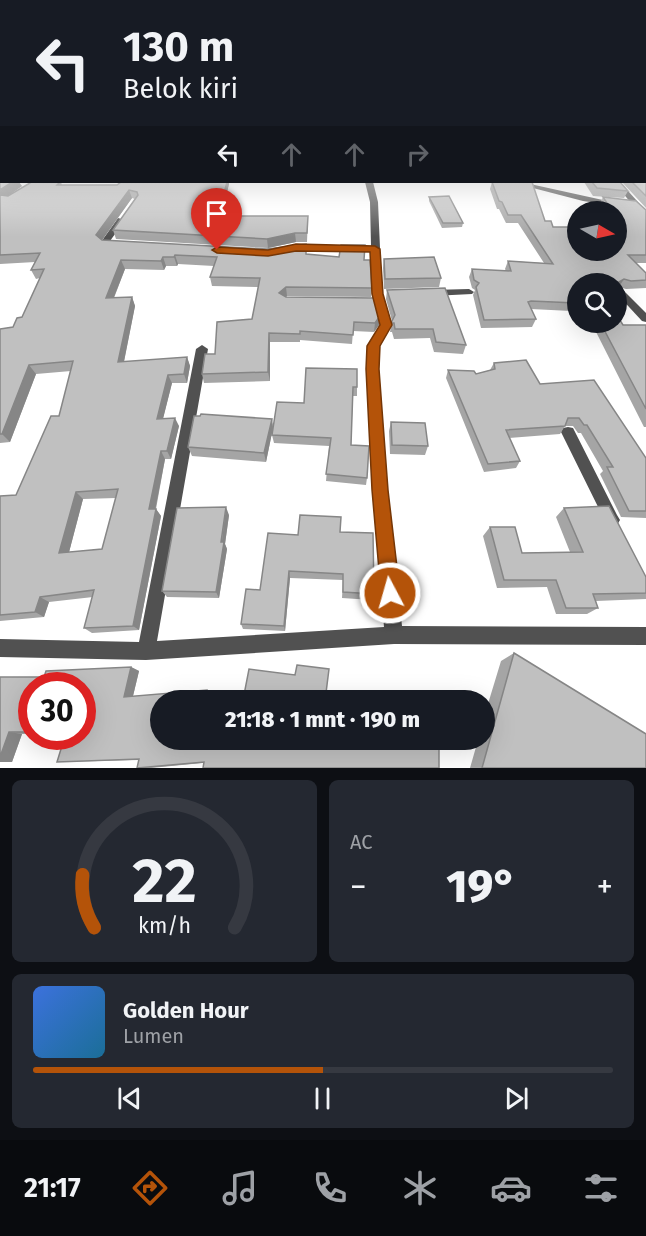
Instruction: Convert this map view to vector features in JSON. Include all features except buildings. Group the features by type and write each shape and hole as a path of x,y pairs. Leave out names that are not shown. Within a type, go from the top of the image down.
{"street":[{"path":"369,183 374,201 379,298 386,325 374,346 373,369 380,490 394,635"},
{"path":"518,183 583,199 636,204"},
{"path":"618,183 646,216"},
{"path":"129,210 105,242 129,245"},
{"path":"284,251 296,248 375,249"},
{"path":"423,293 469,292"},
{"path":"627,299 646,319"},
{"path":"146,651 202,349"},
{"path":"568,432 620,536"},
{"path":"0,648 146,651 394,635 646,636"}],"route":[{"path":"217,250 268,253 296,248 375,249 377,294 386,325 374,346 373,369 380,490 390,593"}]}
